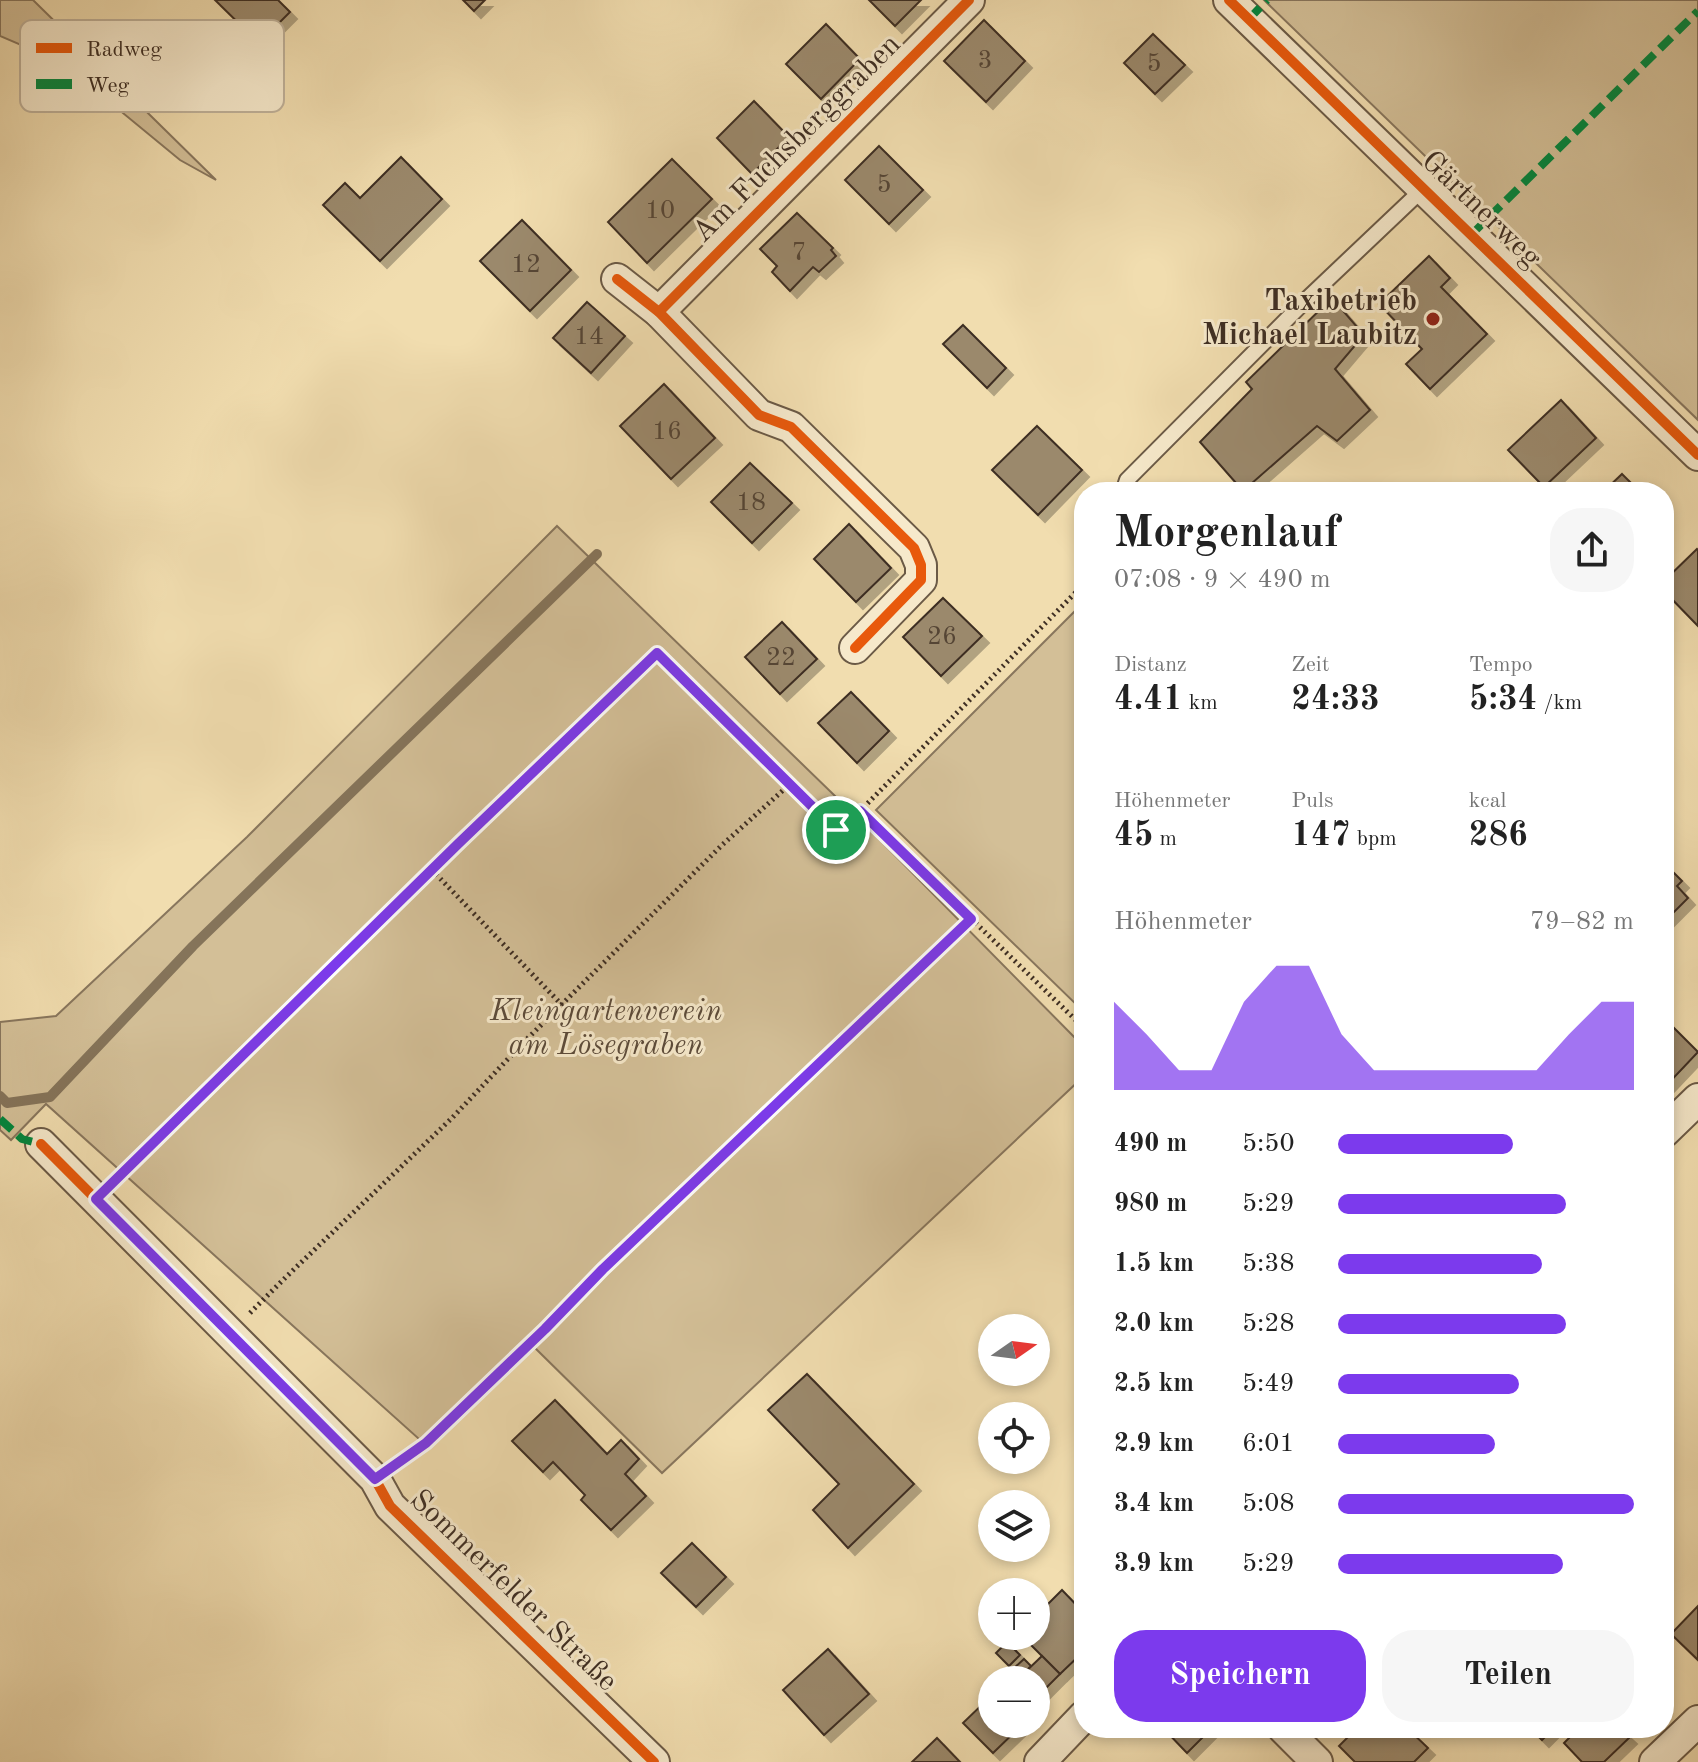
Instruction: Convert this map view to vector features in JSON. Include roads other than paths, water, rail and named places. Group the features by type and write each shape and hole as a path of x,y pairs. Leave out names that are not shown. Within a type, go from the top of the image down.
{"street":[{"name":"Am Fuchsberggraben","path":"659,312 969,0"},
{"name":"Gärtnerweg","path":"1229,0 1698,455"},
{"path":"617,279 659,312 759,415 791,427 914,548 921,565 921,580 855,648"},
{"path":"1674,1122 1698,1099"},
{"name":"Sommerfelder Straße","path":"41,1144 375,1479 390,1506 654,1762"},
{"path":"1040,1762 1074,1726"},
{"path":"1293,1738 1317,1762"},
{"path":"1655,1762 1672,1738"}],"lane":[{"name":"Gärtnerweg","path":"1126,482 1308,298 1424,188"}],"waterway":[{"path":"0,1096 7,1103 50,1097 193,946 597,554"}],"place":[{"name":"Taxibetrieb Michael Laubitz","path":"1433,319"}],"park label":[{"name":"Kleingartenverein am Lösegraben","path":"606,1029"}]}
